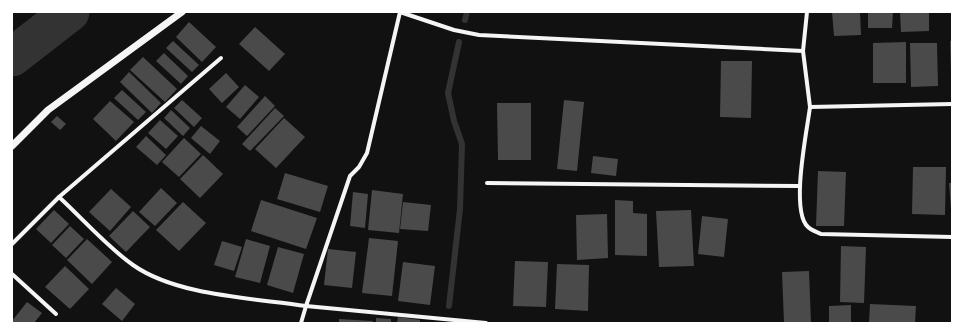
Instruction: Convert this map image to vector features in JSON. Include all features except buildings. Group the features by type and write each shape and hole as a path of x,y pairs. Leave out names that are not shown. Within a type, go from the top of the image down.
{"street":[{"path":"12,146 48,110 182,12"},
{"path":"301,323 350,176 359,167 367,153 400,12 454,30 479,35 803,51"},
{"path":"807,12 803,51 810,107 799,186 802,217 807,227 821,234 952,237"},
{"path":"12,244 59,197 221,58"},
{"path":"810,107 952,104"},
{"path":"486,183 799,186"},
{"path":"59,197 122,256 153,276 192,290 306,306 486,323"},
{"path":"12,274 56,314"}],"waterway":[{"path":"12,57 70,12"},
{"path":"465,20 467,12"},
{"path":"449,306 460,209 462,144 454,121 448,93 459,42"}]}
